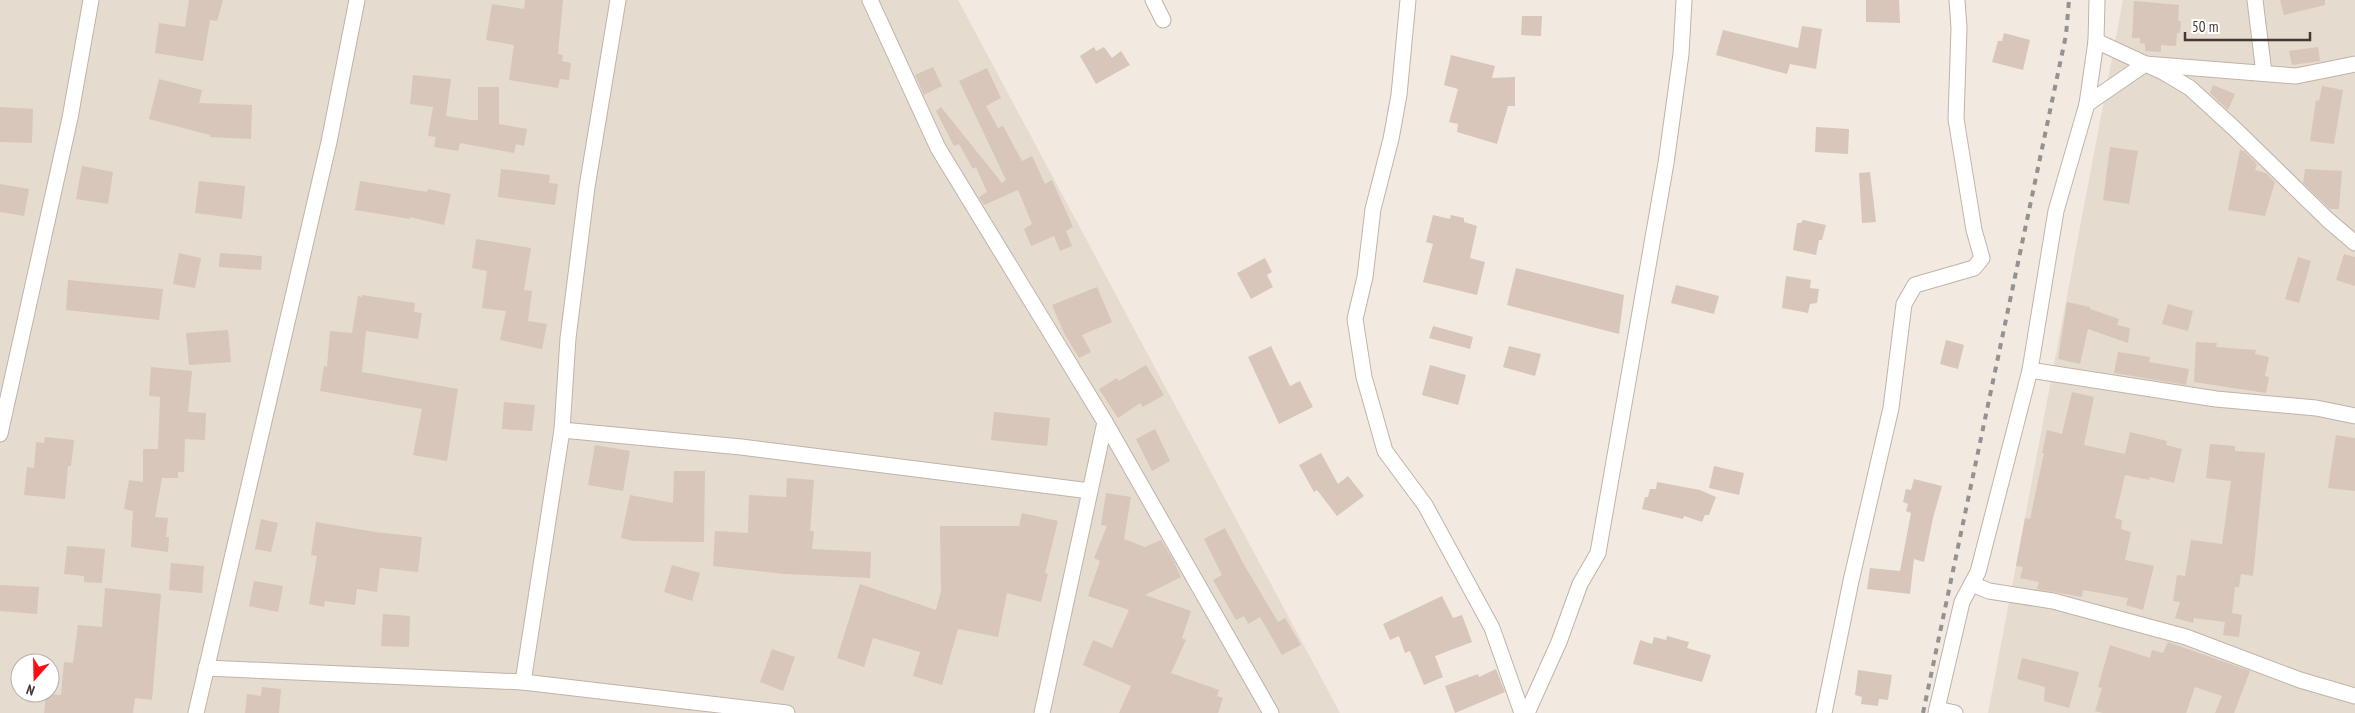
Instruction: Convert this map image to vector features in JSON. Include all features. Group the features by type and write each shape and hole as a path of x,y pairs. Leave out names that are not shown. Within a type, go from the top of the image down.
{"street":[{"path":"0,434 70,118 91,0"},
{"path":"196,713 324,161 357,0"},
{"path":"522,682 562,430 568,338 577,262 618,0"},
{"path":"870,0 938,148 1105,422 1271,713"},
{"path":"1152,0 1163,20"},
{"path":"1408,0 1399,95 1391,139 1373,209 1365,277 1355,319 1359,348 1364,377 1386,451 1425,505 1492,628 1522,713"},
{"path":"1527,713 1559,642 1580,584 1598,553 1666,163 1680,54 1684,0"},
{"path":"1824,713 1851,581 1891,408 1904,304 1915,285 1974,268 1982,258 1974,230 1956,119 1959,28 1957,0"},
{"path":"1955,713 1937,711 1962,602 1978,572 2030,370 2056,211 2087,104 2096,41 2097,0"},
{"path":"2255,0 2264,73"},
{"path":"2096,41 2190,88 2237,130 2328,220 2355,243"},
{"path":"2087,104 2144,64 2296,76 2355,64"},
{"path":"2030,370 2216,399 2316,408 2355,416"},
{"path":"1042,713 1105,422"},
{"path":"562,430 741,446 1090,491"},
{"path":"1972,584 1989,591 2053,601 2186,637 2300,680 2355,696"},
{"path":"206,668 522,682 787,713"}],"shaded area":[{"path":"0,0 958,0 1340,713 0,713"},
{"path":"2123,0 2355,0 2355,713 1988,713"}],"building":[{"path":"189,0 223,0 217,21 210,20 203,61 155,53 159,23 185,27"},
{"path":"525,0 563,0 558,54 563,55 562,61 571,63 569,80 560,79 558,88 509,80 514,45 486,40 492,4 524,9"},
{"path":"1866,0 1899,0 1900,23 1866,22"},
{"path":"2280,0 2325,0 2325,5 2284,15"},
{"path":"2134,1 2179,5 2178,21 2181,21 2180,33 2177,33 2176,46 2161,45 2161,52 2145,51 2145,44 2140,43 2140,38 2132,38"},
{"path":"1522,16 1542,16 1541,36 1521,35"},
{"path":"1802,26 1822,29 1816,69 1790,64 1787,74 1716,55 1723,30 1798,48"},
{"path":"2004,33 2030,40 2023,70 1992,62 1998,41 2002,41"},
{"path":"1094,47 1096,51 1104,47 1112,58 1121,51 1130,65 1096,84 1080,56"},
{"path":"2318,47 2320,61 2292,65 2289,51"},
{"path":"1451,55 1495,66 1492,78 1515,77 1515,106 1508,106 1497,144 1457,132 1458,124 1449,122 1458,89 1444,85"},
{"path":"933,67 942,86 924,95 915,75"},
{"path":"987,68 1001,98 986,106 998,128 1003,126 1022,161 1032,156 1045,184 1052,180 1073,227 1066,231 1072,246 1060,251 1054,236 1031,246 1024,229 1032,224 1018,190 984,205 979,197 987,192 976,167 973,169 959,144 954,146 936,111 941,107 1002,183 1006,180 959,81"},
{"path":"413,75 451,79 446,116 471,120 478,120 478,87 499,87 499,124 527,129 524,146 516,144 514,153 460,143 458,151 434,147 436,137 428,136 433,107 410,104"},
{"path":"159,79 202,90 199,103 252,105 251,139 210,137 210,135 149,119"},
{"path":"2213,85 2235,94 2228,110 2210,93"},
{"path":"2322,86 2343,90 2334,144 2310,141 2316,100 2319,101"},
{"path":"0,107 33,109 32,143 0,142"},
{"path":"1816,127 1849,129 1848,154 1815,152"},
{"path":"2110,147 2138,151 2129,204 2103,200"},
{"path":"2240,150 2244,151 2257,164 2255,170 2266,173 2275,182 2265,216 2228,210"},
{"path":"82,166 113,172 108,204 76,199"},
{"path":"501,169 550,175 549,183 558,184 555,205 498,197"},
{"path":"2305,169 2342,171 2339,209 2330,209 2303,183"},
{"path":"1870,172 1876,222 1862,223 1859,173"},
{"path":"199,181 245,186 242,219 195,213"},
{"path":"360,181 427,192 428,189 451,194 444,225 410,217 410,219 355,210"},
{"path":"0,184 29,189 24,216 0,212"},
{"path":"1433,215 1450,219 1451,215 1464,218 1464,222 1477,226 1470,258 1485,262 1477,295 1423,282 1433,244 1426,242"},
{"path":"1803,220 1826,225 1822,240 1819,240 1816,255 1793,250 1797,223 1801,223"},
{"path":"476,239 531,248 524,290 532,291 528,321 547,324 542,349 500,340 506,311 482,308 487,271 472,268"},
{"path":"179,253 201,258 195,288 173,284"},
{"path":"220,253 262,256 261,270 219,267"},
{"path":"2344,254 2355,257 2355,286 2336,280"},
{"path":"2298,257 2311,261 2299,303 2285,299"},
{"path":"1265,258 1272,272 1267,275 1273,287 1251,299 1237,273"},
{"path":"1516,268 1624,295 1619,334 1507,305"},
{"path":"1786,276 1811,280 1810,288 1819,289 1817,303 1810,304 1808,313 1782,308"},
{"path":"68,280 163,289 159,320 66,310"},
{"path":"1676,285 1719,296 1714,314 1671,303"},
{"path":"1097,287 1112,322 1082,335 1091,352 1079,358 1064,333 1052,305"},
{"path":"362,295 415,303 414,312 422,313 418,339 366,331 362,372 458,389 447,461 413,455 422,409 320,391 324,366 327,367 330,331 352,333 358,296 362,297"},
{"path":"2067,302 2090,307 2090,309 2119,319 2117,325 2130,328 2128,343 2088,329 2080,364 2058,359"},
{"path":"2168,304 2193,311 2188,331 2162,324"},
{"path":"1433,326 1473,337 1470,349 1429,338"},
{"path":"228,330 231,362 189,365 186,333"},
{"path":"1946,340 1964,345 1958,369 1940,364"},
{"path":"2196,342 2217,343 2216,347 2256,350 2255,354 2269,357 2265,376 2269,377 2266,393 2194,382"},
{"path":"1271,346 1290,386 1300,381 1313,407 1279,424 1248,357"},
{"path":"1509,346 1541,354 1535,376 1503,367"},
{"path":"2118,352 2150,357 2149,362 2189,369 2186,385 2114,373"},
{"path":"1146,365 1164,395 1143,407 1140,403 1118,418 1099,389 1117,378 1119,381"},
{"path":"1430,365 1466,375 1458,405 1422,395"},
{"path":"151,367 192,371 188,412 206,413 205,440 185,439 184,472 178,472 178,478 162,478 155,517 168,518 166,537 169,537 168,552 131,547 133,511 124,509 129,480 143,482 143,449 158,449 160,397 149,396"},
{"path":"2072,392 2094,397 2084,445 2125,454 2130,432 2167,441 2166,445 2182,449 2174,483 2150,477 2149,480 2125,475 2115,518 2122,520 2121,529 2131,532 2125,560 2154,566 2143,610 2126,605 2128,598 2083,590 2082,597 2037,589 2039,582 2020,578 2023,567 2016,566 2025,518 2030,519 2047,430 2062,434"},
{"path":"504,402 535,405 532,431 502,429"},
{"path":"994,412 1050,418 1047,446 991,440"},
{"path":"1155,429 1170,461 1152,471 1136,439"},
{"path":"2336,435 2355,438 2355,491 2328,488"},
{"path":"45,437 74,440 71,466 68,466 65,499 24,495 27,467 34,468 36,442 44,443"},
{"path":"2210,444 2235,446 2235,451 2265,453 2253,576 2241,574 2239,587 2235,587 2232,613 2242,615 2239,637 2223,635 2225,622 2194,618 2193,623 2175,618 2180,602 2173,601 2177,575 2185,576 2191,540 2222,544 2231,481 2206,478"},
{"path":"595,445 630,451 623,491 588,485"},
{"path":"1321,453 1338,484 1348,476 1364,496 1337,516 1317,490 1314,492 1299,465"},
{"path":"1714,466 1744,473 1739,495 1709,488"},
{"path":"674,471 705,471 704,542 634,541 621,538 630,495 673,503"},
{"path":"787,478 814,480 810,531 814,531 812,549 871,552 870,578 785,574 713,566 715,531 748,533 749,495 786,497"},
{"path":"1914,479 1942,486 1924,562 1914,559 1910,594 1867,589 1870,568 1900,571 1911,513 1906,511 1908,504 1903,502 1906,489 1911,490"},
{"path":"1657,482 1700,490 1716,497 1709,515 1705,515 1702,522 1684,516 1683,519 1642,509 1645,497 1648,497 1650,489 1656,489"},
{"path":"1106,493 1131,497 1124,539 1145,547 1161,540 1172,558 1181,577 1145,595 1191,611 1182,638 1186,640 1171,673 1219,690 1217,696 1223,698 1218,713 1119,713 1131,686 1083,665 1093,640 1112,648 1129,610 1088,596 1100,561 1094,558 1107,526 1101,525"},
{"path":"1022,513 1058,521 1045,573 1048,574 1041,602 1007,593 998,637 958,629 942,685 913,676 920,652 873,638 864,667 837,658 860,584 936,610 941,591 940,526 1019,526"},
{"path":"261,519 278,523 271,552 255,549"},
{"path":"316,522 375,532 422,537 418,572 380,568 377,592 357,589 355,605 325,601 324,607 309,604 317,556 311,555"},
{"path":"1225,528 1243,563 1278,622 1285,618 1301,645 1282,655 1260,617 1248,624 1244,616 1236,620 1213,580 1222,575 1204,539"},
{"path":"67,546 105,549 102,583 84,582 84,576 64,574"},
{"path":"171,563 204,566 202,593 169,590"},
{"path":"672,565 700,573 692,601 664,592"},
{"path":"254,581 283,586 278,612 249,606"},
{"path":"0,585 39,587 37,614 0,611"},
{"path":"105,588 161,594 152,700 135,698 133,713 44,713 45,703 60,703 64,662 73,663 78,625 102,627"},
{"path":"1442,596 1453,618 1462,615 1472,642 1435,656 1443,677 1424,685 1410,651 1405,653 1399,636 1390,640 1383,624"},
{"path":"383,614 410,616 409,647 381,646"},
{"path":"1667,636 1689,642 1687,648 1711,655 1702,682 1633,664 1640,640 1652,644 1654,637 1666,640"},
{"path":"2168,642 2250,671 2234,713 2215,713 2222,696 2195,687 2186,713 2103,713 2095,711 2102,688 2098,687 2110,645 2150,658 2152,650 2163,653"},
{"path":"772,649 795,657 783,691 760,682"},
{"path":"2022,658 2079,672 2069,708 2044,701 2045,687 2017,679"},
{"path":"1496,669 1505,692 1455,713 1445,686 1478,674 1479,677"},
{"path":"1858,670 1892,675 1888,700 1879,699 1878,706 1861,704 1862,697 1855,695"},
{"path":"262,687 281,689 279,713 245,713 247,694 261,696"}],"railway":[{"path":"1923,713 2066,35 2069,0"}]}
